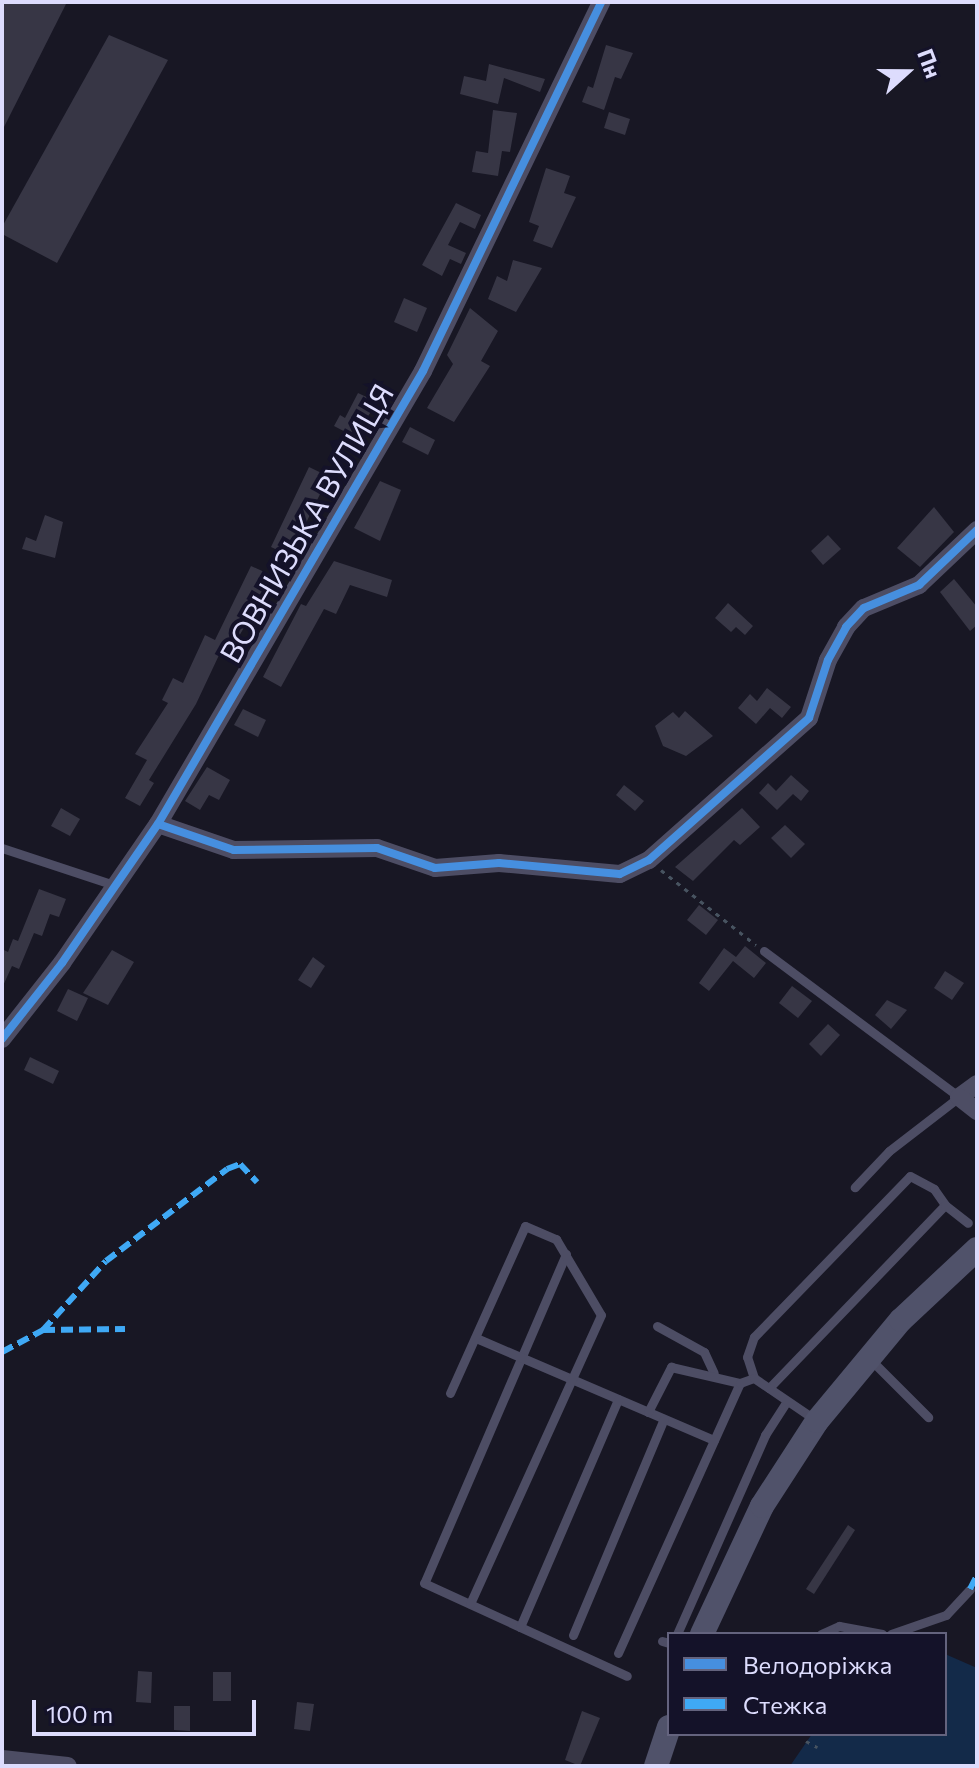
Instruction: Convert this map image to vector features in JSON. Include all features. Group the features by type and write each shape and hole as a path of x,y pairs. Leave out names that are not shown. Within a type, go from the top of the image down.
{"street":[{"name":"ВОВНИЗЬКА ВУЛИЦЯ","path":"2,1039 62,963 158,824 423,371 601,2"},
{"path":"158,824 234,850 377,848 435,868 511,863 596,874 620,874 649,860 809,718 828,660 846,627 864,608 919,585 977,530"},
{"path":"977,1084 959,1097 977,1111"},
{"path":"703,1632 762,1506 817,1421 868,1358 977,1249"},
{"path":"656,1766 667,1733"},
{"path":"2,1759 68,1766"}],"lane":[{"path":"2,848 114,885"},
{"path":"764,951 959,1097 889,1151 855,1187"},
{"path":"817,1421 754,1378 747,1357 754,1337 910,1176 934,1189 945,1205 968,1223"},
{"path":"769,1388 945,1205"},
{"path":"450,1393 525,1226 556,1239 601,1315 470,1604"},
{"path":"566,1254 424,1583 627,1676"},
{"path":"657,1326 704,1352 714,1373"},
{"path":"476,1338 714,1440"},
{"path":"868,1358 928,1417"},
{"path":"648,1412 671,1367 714,1373 740,1383 754,1378"},
{"path":"618,1653 740,1383"},
{"path":"520,1627 618,1399"},
{"path":"678,1632 765,1435 787,1401"},
{"path":"573,1635 664,1419"},
{"path":"897,1632 946,1615 970,1589"},
{"path":"826,1632 839,1626 871,1632"}],"path":[{"path":"649,860 764,951"},
{"path":"806,1741 817,1747"}],"water":[{"path":"947,1655 977,1668 977,1766 790,1766 811,1736 947,1736"}],"building":[{"path":"2,2 67,2 2,131"},
{"path":"109,35 168,60 57,263 2,234 2,227"},
{"path":"606,45 633,53 621,79 615,77 604,110 582,102 588,86 593,88"},
{"path":"489,64 545,79 540,92 504,78 498,104 460,94 464,76 486,81"},
{"path":"493,110 517,113 510,152 502,151 498,176 472,172 476,151 488,153"},
{"path":"609,112 630,119 625,135 604,128"},
{"path":"546,168 570,176 564,193 576,197 552,248 533,241 539,226 529,222"},
{"path":"456,203 481,215 475,229 460,222 448,245 466,253 461,264 450,259 442,276 422,265"},
{"path":"513,260 542,268 516,312 488,299 497,276 507,281"},
{"path":"404,298 427,308 417,332 394,322"},
{"path":"470,308 498,331 481,361 490,366 454,422 427,408 453,364 447,355"},
{"path":"358,393 377,402 355,437 334,426 340,415 345,418"},
{"path":"410,427 435,440 428,455 402,442"},
{"path":"309,467 334,479 327,493 322,490 290,556 271,547"},
{"path":"380,481 401,490 380,541 354,528"},
{"path":"934,507 954,532 920,567 897,548"},
{"path":"45,515 63,522 55,558 22,549 26,537 36,541"},
{"path":"828,535 841,549 823,565 811,551"},
{"path":"334,561 392,580 387,597 350,585 336,614 324,609 281,687 263,677 301,604 306,606"},
{"path":"251,566 271,575 264,593 227,657 220,653 196,704 149,780 154,783 140,806 125,798 147,760 135,754 168,703 162,700 173,678 183,683 205,635 215,640"},
{"path":"954,579 977,607 977,625 970,631 940,592"},
{"path":"728,603 753,626 745,635 736,627 731,632 715,618"},
{"path":"767,688 791,707 782,718 770,708 756,724 738,708 750,694 757,701"},
{"path":"243,709 266,720 258,737 234,725"},
{"path":"685,711 713,736 686,756 663,746 655,726 673,712 679,718"},
{"path":"207,767 230,780 219,800 209,795 200,810 185,801"},
{"path":"791,775 809,791 801,801 793,794 777,810 759,793 768,783 776,791"},
{"path":"624,785 644,801 635,811 616,795"},
{"path":"61,808 80,819 70,836 51,826"},
{"path":"742,808 760,827 740,845 734,840 693,881 675,867"},
{"path":"785,825 805,844 791,858 771,838"},
{"path":"39,889 66,899 59,917 50,914 42,936 34,933 19,969 12,966 2,988 2,949 8,952 13,939 18,941"},
{"path":"699,905 718,920 706,935 687,920"},
{"path":"745,946 766,963 754,978 733,961 709,991 699,983 724,948 736,957"},
{"path":"112,950 134,962 108,1005 83,993"},
{"path":"313,957 325,966 311,988 298,980"},
{"path":"945,971 964,983 952,1000 934,988"},
{"path":"792,986 812,1001 798,1018 779,1003"},
{"path":"68,989 88,998 77,1021 57,1011"},
{"path":"887,1000 907,1010 891,1029 875,1015"},
{"path":"828,1024 840,1035 821,1056 809,1044"},
{"path":"30,1057 59,1071 53,1084 24,1070"},
{"path":"848,1525 855,1530 814,1594 806,1589"},
{"path":"138,1671 152,1672 151,1703 136,1702"},
{"path":"213,1672 231,1672 231,1701 213,1701"},
{"path":"297,1702 314,1704 310,1731 294,1729"},
{"path":"174,1706 190,1706 190,1731 174,1730"},
{"path":"582,1711 600,1718 580,1766 565,1760"}],"marked path":[{"path":"43,1330 106,1261 227,1169 240,1164 257,1182"},
{"path":"2,1352 43,1330 125,1329"},
{"path":"970,1589 977,1575"}],"cycle path":[{"path":"2,1039 62,963 158,824 423,371 601,2"},
{"path":"158,824 234,850 377,848 435,868 499,863 620,874 649,860 809,718 828,660 846,627 864,608 919,585 977,530"}]}
